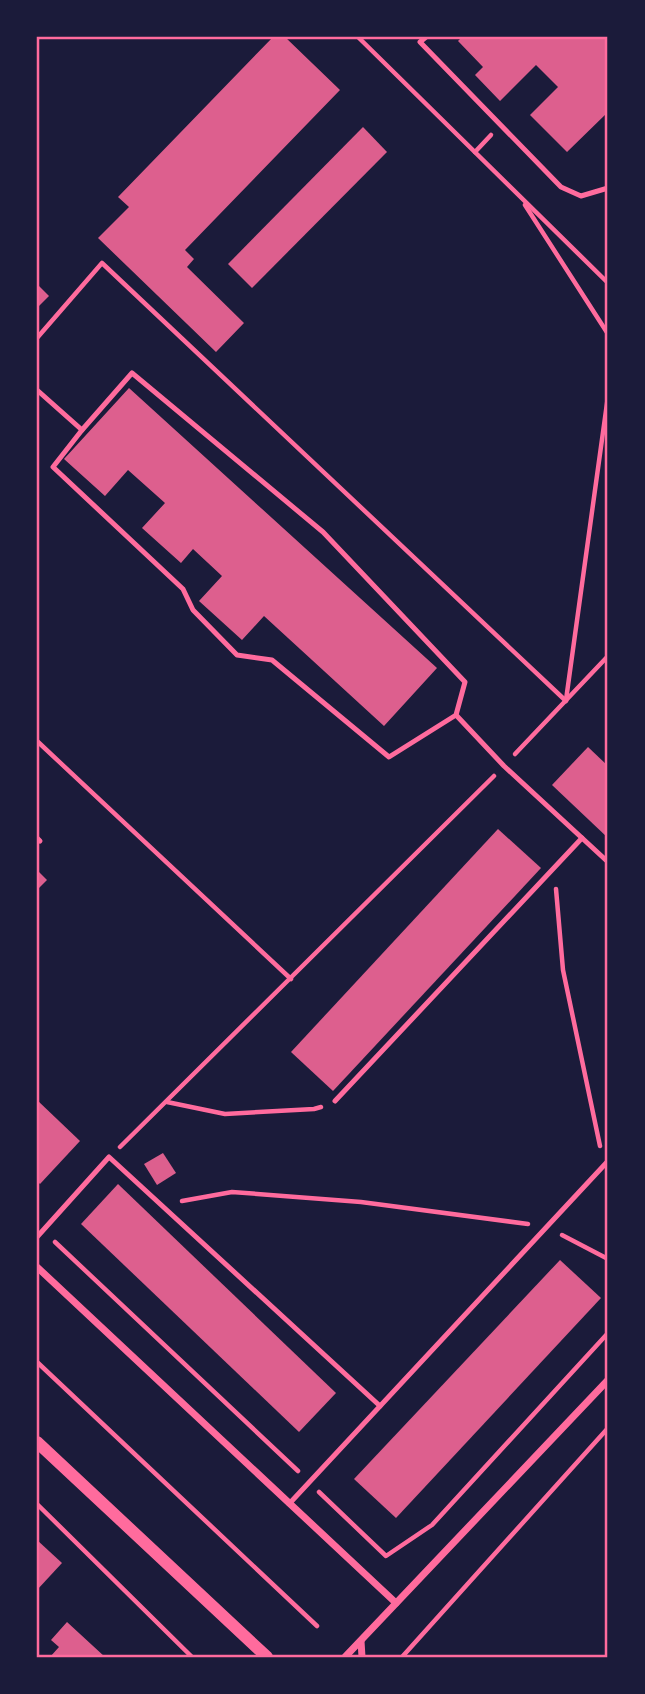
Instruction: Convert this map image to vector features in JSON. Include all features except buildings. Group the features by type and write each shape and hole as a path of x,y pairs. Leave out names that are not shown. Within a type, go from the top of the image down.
{"street":[{"path":"37,1267 396,1604"},
{"path":"345,1657 608,1380"},
{"path":"37,1442 267,1657"},
{"path":"361,1641 362,1657"}],"lane":[{"path":"426,37 420,42 561,187 581,196 608,188"},
{"path":"132,373 323,532 465,682 456,715 389,757 272,660 237,654 193,610 183,589 53,467 132,373"},
{"path":"37,390 82,430"},
{"path":"456,715 504,766 608,863"},
{"path":"335,1101 582,838"},
{"path":"37,1237 109,1157 380,1406"},
{"path":"289,1504 606,1163"}],"path":[{"path":"358,37 608,283"},
{"path":"519,195 608,334"},
{"path":"37,338 102,263 566,701"},
{"path":"566,701 608,396"},
{"path":"109,1157 504,766 608,656"},
{"path":"37,741 290,979"},
{"path":"554,868 563,970 606,1163"},
{"path":"166,1102 225,1114 314,1109 335,1101"},
{"path":"160,1205 232,1192 361,1202 546,1227 608,1259"},
{"path":"43,1230 386,1556 432,1525 608,1333"},
{"path":"37,1362 317,1626"},
{"path":"402,1657 608,1428"},
{"path":"37,1504 192,1657"}]}
